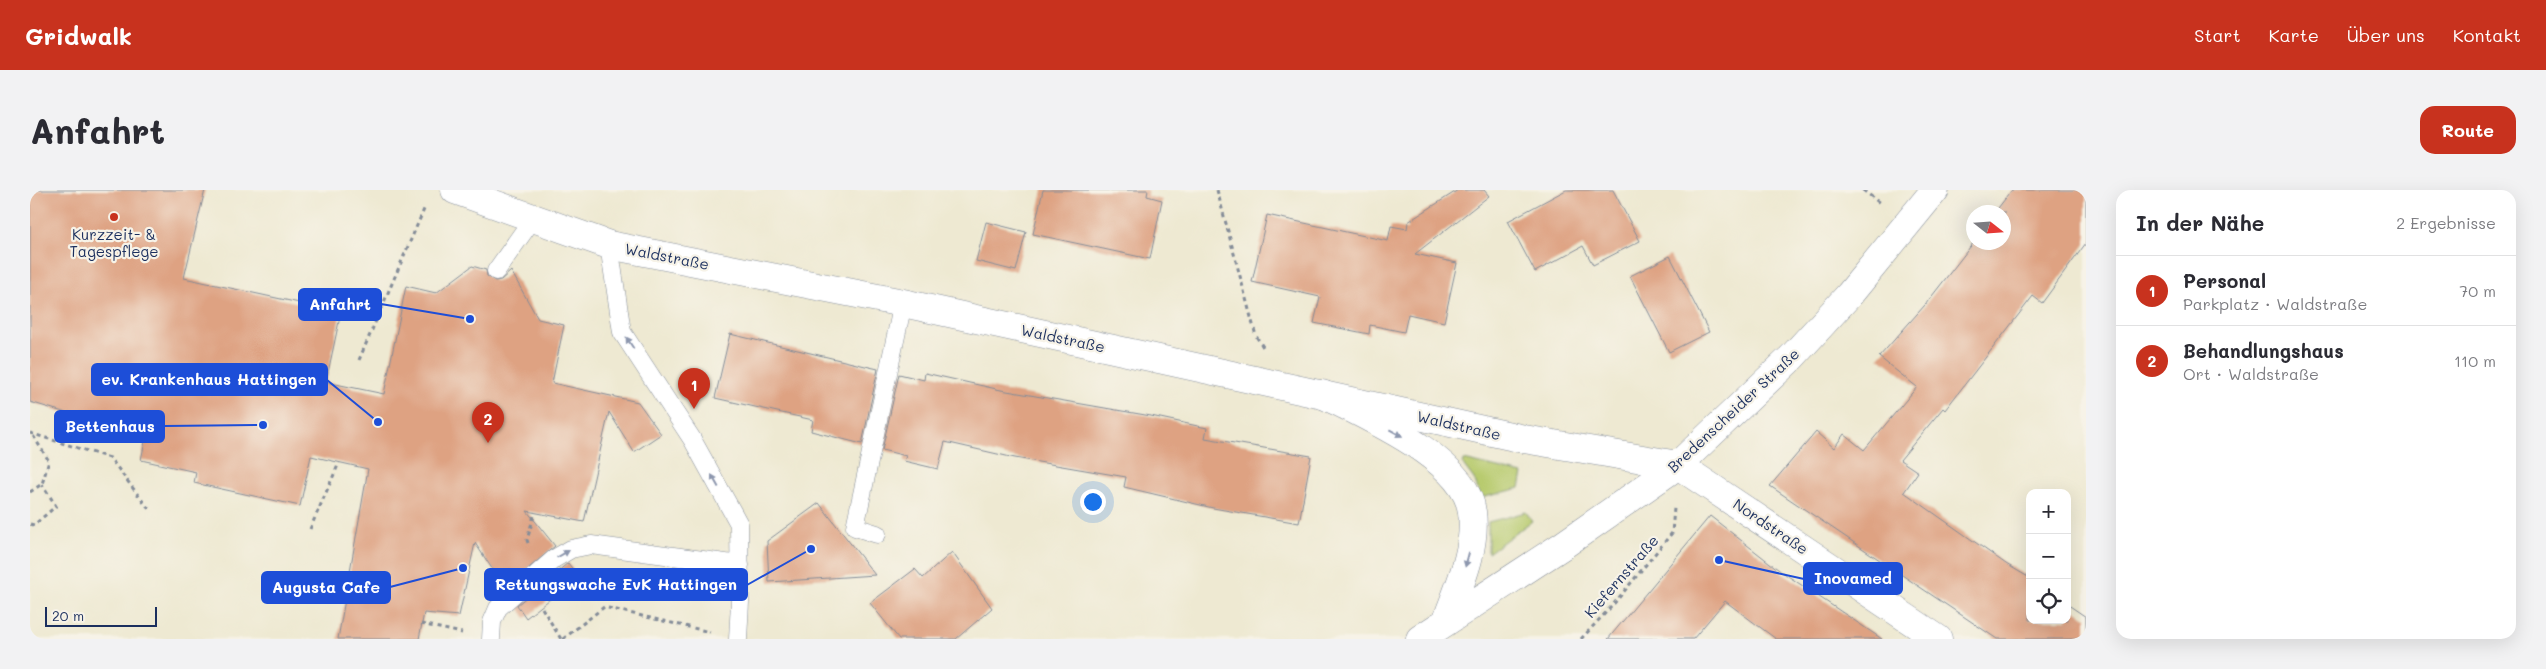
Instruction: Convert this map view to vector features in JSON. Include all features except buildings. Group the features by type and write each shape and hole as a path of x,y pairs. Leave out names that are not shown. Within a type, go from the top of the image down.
{"street":[{"name":"Waldstraße","path":"454,190 609,245 903,303 1540,442 1678,465"},
{"name":"Bredenscheider Straße","path":"1420,639 1562,546 1678,465 1792,357 1849,295 1935,190"},
{"path":"1322,394 1407,438 1461,482 1472,510 1472,531 1464,572 1446,622"},
{"name":"Nordstraße","path":"1678,465 1938,639"}],"lane":[{"path":"496,271 534,218"},
{"path":"609,245 622,332 692,439 739,524 738,639"},
{"path":"877,534 855,527 903,303"},
{"path":"491,639 492,622 498,608 554,559 571,549 591,545 740,565"}],"path":[{"path":"1217,190 1256,336 1292,387"},
{"path":"359,360 428,199"},
{"path":"30,492 42,484 49,461 31,433"},
{"path":"31,433 110,458 152,512"},
{"path":"310,528 339,463"},
{"name":"Kiefernstraße","path":"1581,639 1612,606 1672,533 1678,465"},
{"path":"30,524 34,525 56,506 42,484"},
{"path":"537,601 562,639 604,606 697,629"},
{"path":"421,624 465,633"}],"green space":[{"path":"1464,460 1523,474 1520,488 1481,498 1474,479 1462,463"},
{"path":"1526,512 1532,521 1488,553 1488,522"}],"place":[{"name":"Kurzzeit- & Tagespflege","path":"114,217"},
{"name":"Anfahrt","path":"470,319"},
{"name":"Personal","path":"694,409"},
{"name":"ev. Krankenhaus Hattingen","path":"378,422"},
{"name":"Bettenhaus","path":"263,425"},
{"name":"Behandlungshaus","path":"488,443"},
{"name":"Rettungswache EvK Hattingen","path":"811,549"},
{"name":"Inovamed","path":"1719,560"},
{"name":"Augusta Cafe","path":"463,568"}]}
